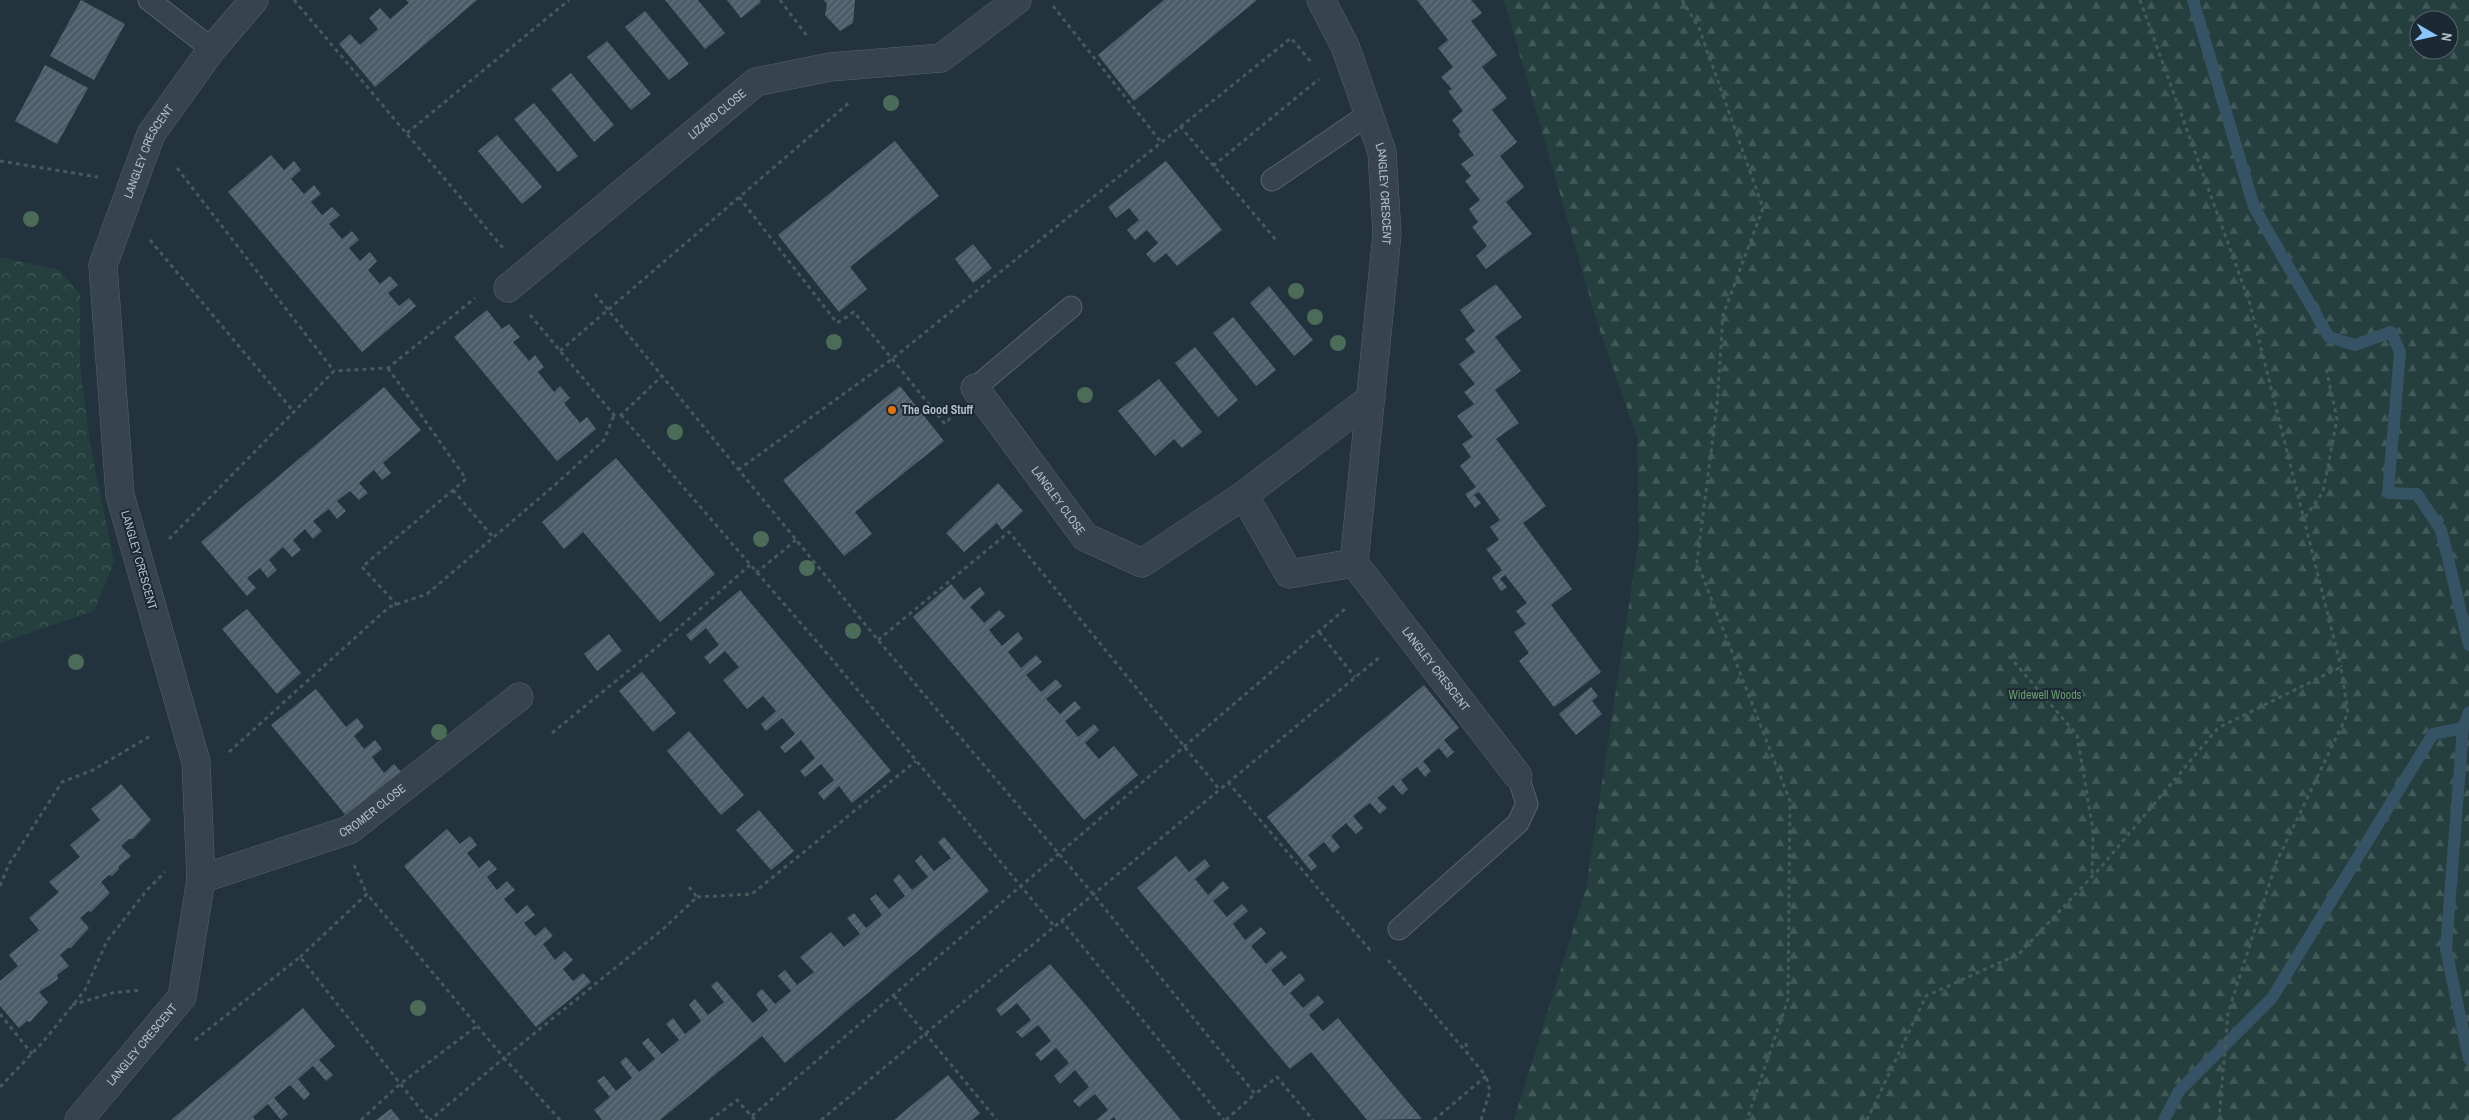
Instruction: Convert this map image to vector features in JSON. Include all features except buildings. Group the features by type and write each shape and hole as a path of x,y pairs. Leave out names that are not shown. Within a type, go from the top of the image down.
{"street":[{"name":"LANGLEY CRESCENT","path":"79,1120 182,997 200,866 196,762 120,495 103,266 151,134 212,49 254,0"},
{"name":"LIZARD CLOSE","path":"516,280 756,82 830,66 941,58 1017,0"},
{"name":"LANGLEY CRESCENT","path":"1321,0 1345,46 1382,152 1387,234 1354,563 1518,776"},
{"name":"LANGLEY CLOSE","path":"975,388 1085,537 1142,563 1244,495"},
{"path":"1354,563 1289,574 1244,495 1371,398"},
{"name":"CROMER CLOSE","path":"200,866 349,830 519,697"}],"lane":[{"path":"149,0 212,49"},
{"path":"1272,180 1369,114"},
{"path":"975,388 1071,307"},
{"path":"1399,929 1518,823 1527,804 1518,776"}],"path":[{"path":"294,0 407,133 516,280 560,351 614,415 621,415 662,376"},
{"path":"407,133 569,0"},
{"path":"1048,0 1161,142"},
{"path":"1682,0 1699,28 1762,208 1723,314 1717,405 1697,562 1790,801 1788,999 1747,1120"},
{"path":"2140,0 2250,304 2341,667 2348,713 2276,863 2228,1013 2218,1120"},
{"path":"738,470 892,359 1291,38 1316,68"},
{"path":"1213,166 1322,76"},
{"path":"560,351 853,100"},
{"path":"1180,126 1276,240"},
{"path":"0,161 78,172 133,184"},
{"path":"739,197 837,323 854,312 946,424 975,388"},
{"path":"204,202 334,371"},
{"path":"175,270 294,412"},
{"path":"141,568 334,371 388,368 499,278 516,280"},
{"path":"595,294 878,640 1093,894 1254,1094"},
{"path":"388,368 466,478 362,567 397,605"},
{"path":"2305,518 2322,492 2337,419 2326,368"},
{"path":"197,775 207,771 390,607 427,594 604,440 614,415"},
{"path":"621,415 1054,926"},
{"path":"453,490 493,537"},
{"path":"878,640 1009,532 1183,748 1219,789"},
{"path":"756,572 796,540"},
{"path":"552,733 649,654 750,565"},
{"path":"752,1116 1372,586"},
{"path":"1319,632 1355,677"},
{"path":"821,1120 1408,633"},
{"path":"2009,656 2077,734 2093,830 2092,877"},
{"path":"1867,1120 1926,996 2019,954 2092,877 2218,728 2341,667"},
{"path":"0,886 9,864 62,782 93,770 183,717"},
{"path":"300,957 430,1120 662,930 697,897 752,894 916,761"},
{"path":"1228,782 1370,950 1376,946 1486,1076 1490,1091 1481,1120"},
{"path":"0,1087 32,1054 85,990 107,941 147,890 177,861 200,866"},
{"path":"361,879 368,894 504,1058 560,1120"},
{"path":"689,887 697,897"},
{"path":"193,1042 300,957 368,894"},
{"path":"1061,920 1225,1120 1276,1077 1313,1120"},
{"path":"72,1006 112,993 146,989 176,1004"},
{"path":"894,996 997,1120"},
{"path":"0,1014 32,1054"},
{"path":"361,1120 400,1084 477,1026"},
{"path":"1466,1043 1467,1052"},
{"path":"1434,1120 1486,1076"},
{"path":"710,1120 737,1100 755,1120"}],"green space":[{"name":"Widewell Woods","path":"1504,0 2469,0 2469,1120 1514,1120 1586,888 1639,539 1637,437 1598,325"},
{"path":"0,257 59,270 80,294 80,365 90,444 114,562 94,611 0,643"}],"waterway":[{"path":"2193,0 2254,207 2329,337 2355,345 2391,332 2400,352 2388,493 2417,494 2441,530 2469,645"},
{"path":"2469,712 2463,728 2446,949 2469,1059"},
{"path":"2164,1120 2179,1091 2272,998 2433,734 2463,728"}],"place":[{"name":"The Good Stuff","path":"892,410"}]}
